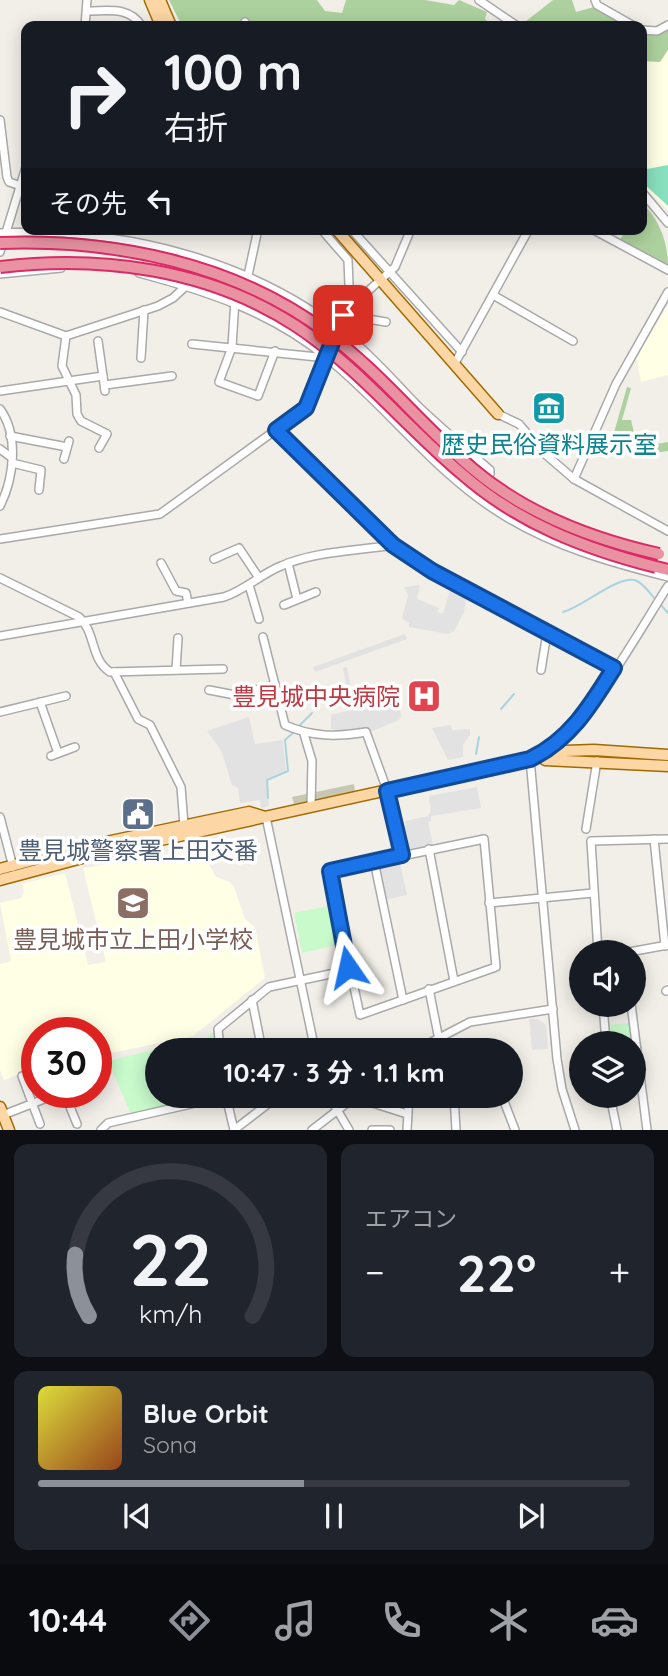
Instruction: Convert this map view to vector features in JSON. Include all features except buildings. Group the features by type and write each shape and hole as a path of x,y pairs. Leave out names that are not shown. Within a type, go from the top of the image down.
{"highway":[{"path":"2,236 148,256 214,273 266,295 339,342 472,469 501,490 574,529 663,555"},
{"path":"0,267 84,262 131,266 201,282 256,304 296,326 332,352 464,477 502,505 565,538 668,569"}],"main road":[{"path":"150,0 159,21"},
{"path":"160,0 169,21"},
{"path":"340,235 498,414"},
{"path":"0,869 13,870 580,750 668,755"},
{"path":"530,759 668,766"},
{"path":"0,880 13,870 184,825 248,812 265,817"},
{"path":"2,1111 9,1130"}],"street":[{"path":"86,21 87,0"},
{"path":"479,0 510,21"},
{"path":"595,0 597,5 625,21"},
{"path":"88,11 122,11 131,14 137,21"},
{"path":"647,30 657,31 668,25"},
{"path":"0,120 7,177 9,183 21,186 2,236 0,251"},
{"path":"647,198 668,223"},
{"path":"257,235 249,276 234,301 232,347 219,382 258,396 275,351"},
{"path":"326,235 348,260 350,311"},
{"path":"357,235 462,352"},
{"path":"0,539 160,514 306,408 343,315 391,272 408,235"},
{"path":"455,363 526,235"},
{"path":"603,235 668,270"},
{"path":"2,236 89,237 153,247 200,258 249,276 291,297 337,329 489,470 490,474 476,496"},
{"path":"0,274 99,266 187,285 234,301 269,318 328,358 435,462 476,496 510,519 565,547 668,577"},
{"path":"0,312 66,336 173,298 187,285"},
{"path":"574,479 617,384 668,292"},
{"path":"493,295 573,341"},
{"path":"141,358 144,310"},
{"path":"350,311 386,322"},
{"path":"66,336 62,366 76,395 77,414 81,421 107,434 99,448"},
{"path":"98,341 104,384"},
{"path":"192,344 328,358"},
{"path":"0,391 69,381 104,384 172,376"},
{"path":"0,409 10,436 12,461 0,506"},
{"path":"498,414 519,424 545,454 574,479 668,531"},
{"path":"276,430 393,545 432,571 614,668"},
{"path":"10,436 68,444 64,459"},
{"path":"0,449 12,461 41,470 39,490"},
{"path":"0,636 86,623 236,593 288,564 393,545"},
{"path":"214,559 239,548 260,578"},
{"path":"161,563 176,591 186,593 188,603"},
{"path":"288,564 298,599"},
{"path":"0,578 86,623 99,662 114,672 138,719 149,726 181,787 184,825"},
{"path":"249,585 259,619"},
{"path":"575,1130 562,1089 530,759 554,746 572,728 668,586"},
{"path":"284,605 316,592"},
{"path":"541,670 547,633"},
{"path":"263,637 285,725 304,734 334,736 366,732 387,791 402,855"},
{"path":"176,670 178,638"},
{"path":"114,672 223,669"},
{"path":"209,690 235,695 275,685"},
{"path":"0,712 66,696"},
{"path":"40,702 55,755 75,747"},
{"path":"304,734 312,761 311,807"},
{"path":"586,829 597,761"},
{"path":"0,817 13,870"},
{"path":"265,817 313,1038"},
{"path":"484,839 496,967 360,1015 330,871 429,849 484,839"},
{"path":"646,949 667,945 654,839"},
{"path":"597,940 592,841 668,839"},
{"path":"429,849 454,981"},
{"path":"374,861 403,1000"},
{"path":"489,903 593,893"},
{"path":"219,1038 218,1030 270,987 349,970"},
{"path":"429,989 439,1036"},
{"path":"252,1000 260,1038"},
{"path":"436,1038 492,1017 553,1009"},
{"path":"633,1017 647,1130"},
{"path":"2,1111 21,1107"},
{"path":"34,1108 40,1124"},
{"path":"70,1108 77,1124"},
{"path":"101,1130 108,1123 174,1108"},
{"path":"229,1108 234,1130 262,1108"},
{"path":"312,1130 340,1108"},
{"path":"388,1108 407,1114"},
{"path":"407,1130 408,1108"},
{"path":"455,1108 456,1130"},
{"path":"507,1108 515,1130"},
{"path":"612,1108 617,1130"},
{"path":"337,1110 348,1130"},
{"path":"372,1130 390,1130"}],"shaded area":[{"path":"668,50 668,210 647,191 647,59"},
{"path":"668,304 668,375 641,382 636,357"},
{"path":"452,584 467,592 464,612 454,631 448,634 409,627 409,623 402,618 408,595 404,587 420,585 417,599 439,608 437,612 443,614"},
{"path":"405,634 407,639 315,672 313,667"},
{"path":"347,667 353,698 396,689 401,716 399,720 370,732 331,729 331,715 351,710 343,668"},
{"path":"249,717 255,744 283,740 286,771 266,779 269,806 261,808 260,800 240,803 238,788 232,785 221,750 207,731"},
{"path":"451,725 452,730 470,729 470,735 463,744 463,757 448,760 432,728"},
{"path":"354,784 355,791 294,804 292,797"},
{"path":"477,787 481,808 431,816 431,821 428,822 433,845 406,850 401,826 406,825 405,821 428,816 431,811 429,796"},
{"path":"201,850 216,877 230,882 234,887 245,919 255,927 265,978 193,1036 145,1038 145,1046 112,1053 112,1017 21,1017 21,1073 4,1080 0,1070 0,964 11,961 0,903 21,898 24,892 22,884 65,873 88,965 106,962 83,868"},
{"path":"399,859 407,895 384,900 377,864"},
{"path":"529,1019 538,1019 546,1025 548,1049 532,1050"}],"green space":[{"path":"169,0 317,0 325,11 342,13 346,0 425,0 454,5 459,0 487,12 485,19 488,21 248,21 245,18 243,21 180,21"},
{"path":"553,0 572,0 576,12 594,7 616,21 526,21"},
{"path":"668,28 668,50 660,62 647,61 647,34 654,35"},
{"path":"668,165 668,206 647,187 647,169"},
{"path":"647,209 662,232 668,267 619,242 623,235 647,235"},
{"path":"627,387 631,388 622,420 631,420 635,437 642,436 645,446 668,442 668,451 642,455 634,441 613,436"},
{"path":"333,905 341,944 302,953 294,913"},
{"path":"631,1023 632,1031 609,1031 608,1025"},
{"path":"215,1031 216,1038 207,1038"},
{"path":"145,1052 145,1108 159,1108 131,1114 112,1070 112,1060"}],"waterway":[{"path":"563,612 611,586 630,580 640,583 657,601"},
{"path":"661,605 668,613"},
{"path":"501,709 514,694"},
{"path":"298,727 312,713"},
{"path":"268,798 267,780 288,771 285,740 294,732"},
{"path":"476,754 479,737"}],"place":[{"name":"歴史民俗資料展示室","path":"549,408"},
{"name":"豊見城中央病院","path":"424,696"},
{"name":"豊見城警察署上田交番","path":"138,814"},
{"name":"豊見城市立上田小学校","path":"133,903"}],"route":[{"path":"343,315 317,387 306,408 276,430 393,545 432,571 614,668 582,717 549,750 530,759 387,791 402,855 330,871 348,967"}]}
